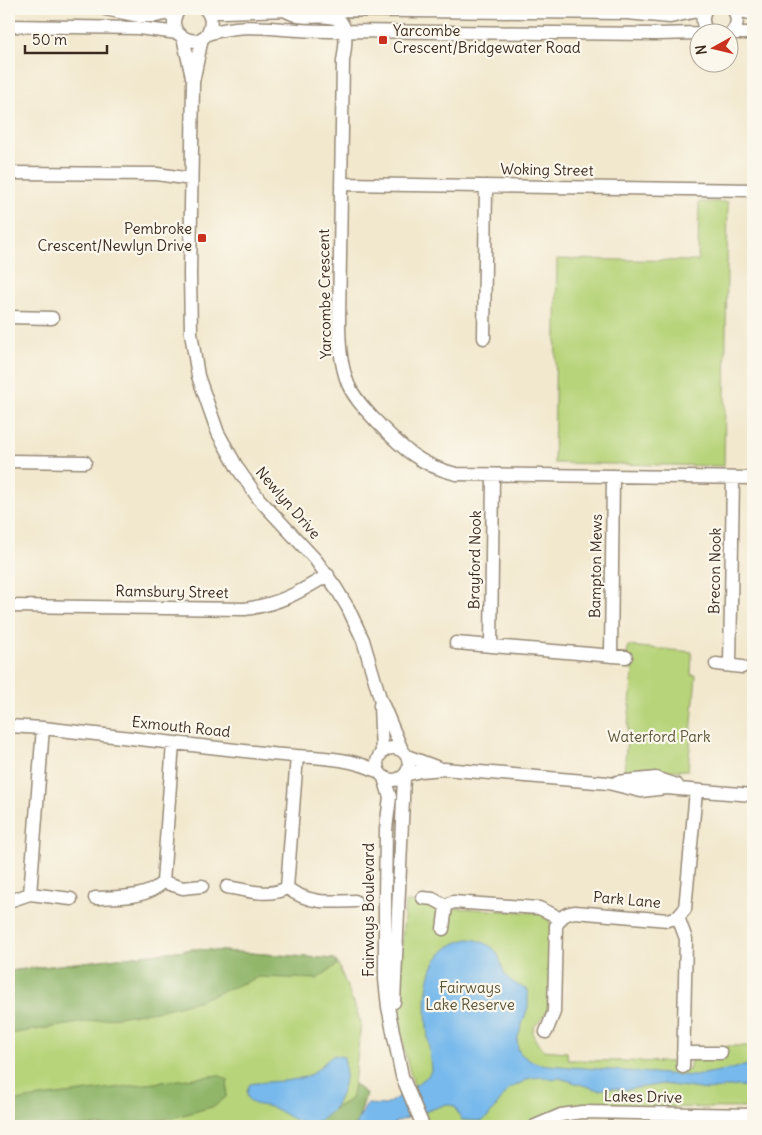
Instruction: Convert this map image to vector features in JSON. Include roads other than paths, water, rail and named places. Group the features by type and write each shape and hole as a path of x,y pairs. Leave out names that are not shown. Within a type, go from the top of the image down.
{"street":[{"path":"105,9 140,16 156,16 179,10"},
{"path":"206,9 223,12 284,10 627,13 665,17 706,9 703,22"},
{"name":"Newlyn Drive","path":"206,9 211,19 210,29 205,36 193,82 190,313 194,355 204,396 222,440 248,484 328,575 348,608 363,640 380,698 405,753"},
{"path":"734,9 753,14"},
{"path":"734,9 736,22"},
{"name":"Newlyn Drive","path":"179,10 174,22 180,35 193,82"},
{"path":"284,10 298,16 335,18 341,23 345,31"},
{"path":"9,26 138,28 180,35 191,40 227,28 247,26 345,31 690,33"},
{"name":"Yarcombe Crescent","path":"328,30 335,38 343,61"},
{"name":"Yarcombe Crescent","path":"345,31 339,342 343,366 349,385 363,407 406,451 417,459 431,466 456,474 753,478"},
{"path":"740,33 753,33"},
{"path":"9,173 191,175"},
{"name":"Woking Street","path":"341,184 753,190"},
{"path":"484,338 486,186"},
{"path":"9,317 52,318"},
{"path":"9,461 85,462"},
{"name":"Brayford Nook","path":"491,646 493,475"},
{"name":"Bampton Mews","path":"611,656 613,476"},
{"name":"Brecon Nook","path":"716,664 736,666 733,478"},
{"name":"Ramsbury Street","path":"9,606 245,609 279,602 328,575"},
{"path":"456,643 626,657"},
{"name":"Newlyn Drive","path":"380,698 380,755"},
{"name":"Exmouth Road","path":"9,726 350,761 368,766 382,775"},
{"path":"30,894 43,728"},
{"path":"96,898 143,894 157,888 163,882 173,743"},
{"path":"444,769 391,748 380,755 378,767 382,775 394,780 420,772 444,769 608,784 641,791 666,788 753,796"},
{"path":"404,776 410,766 405,753"},
{"name":"Exmouth Road","path":"350,761 380,755"},
{"path":"287,888 297,756"},
{"name":"Fairways Boulevard","path":"382,775 390,797 386,829 385,979 394,1042 402,1076 423,1126"},
{"name":"Fairways Boulevard","path":"394,1042 394,999 404,776"},
{"name":"Park Lane","path":"559,919 575,912 668,920 678,917 685,908 686,902 692,790"},
{"path":"163,882 183,888 202,886"},
{"path":"227,887 265,894 275,893 287,888"},
{"path":"287,888 297,895 310,900 324,902 355,901"},
{"path":"9,901 30,894 71,899"},
{"path":"423,898 433,899 446,906"},
{"path":"446,906 458,902 532,907 545,910 559,919 556,932 554,1012 546,1032"},
{"path":"443,929 446,906"},
{"path":"678,917 686,939 683,1067"},
{"path":"683,1054 721,1053"},
{"name":"Lakes Drive","path":"535,1126 561,1115 582,1112 753,1115"}],"water":[{"path":"468,939 481,941 493,948 507,977 517,985 528,990 528,1007 517,1040 518,1049 521,1054 529,1060 540,1064 570,1067 695,1076 753,1063 753,1087 737,1086 707,1090 663,1084 625,1090 610,1088 599,1090 559,1078 553,1080 543,1077 530,1078 509,1089 488,1117 481,1121 462,1120 454,1106 447,1104 396,1122 391,1126 356,1126 367,1104 386,1105 427,1077 431,1071 426,1014 430,975 437,959 449,946"},
{"path":"334,1055 344,1057 345,1077 343,1087 335,1107 320,1120 304,1123 268,1106 253,1103 247,1096 250,1084 298,1079 313,1073"}],"place":[{"name":"Yarcombe Crescent/Bridgewater Road","path":"383,40"},
{"name":"Pembroke Crescent/Newlyn Drive","path":"202,238"}],"park label":[{"name":"Waterford Park","path":"659,737"},
{"name":"Fairways Lake Reserve","path":"470,996"}]}
